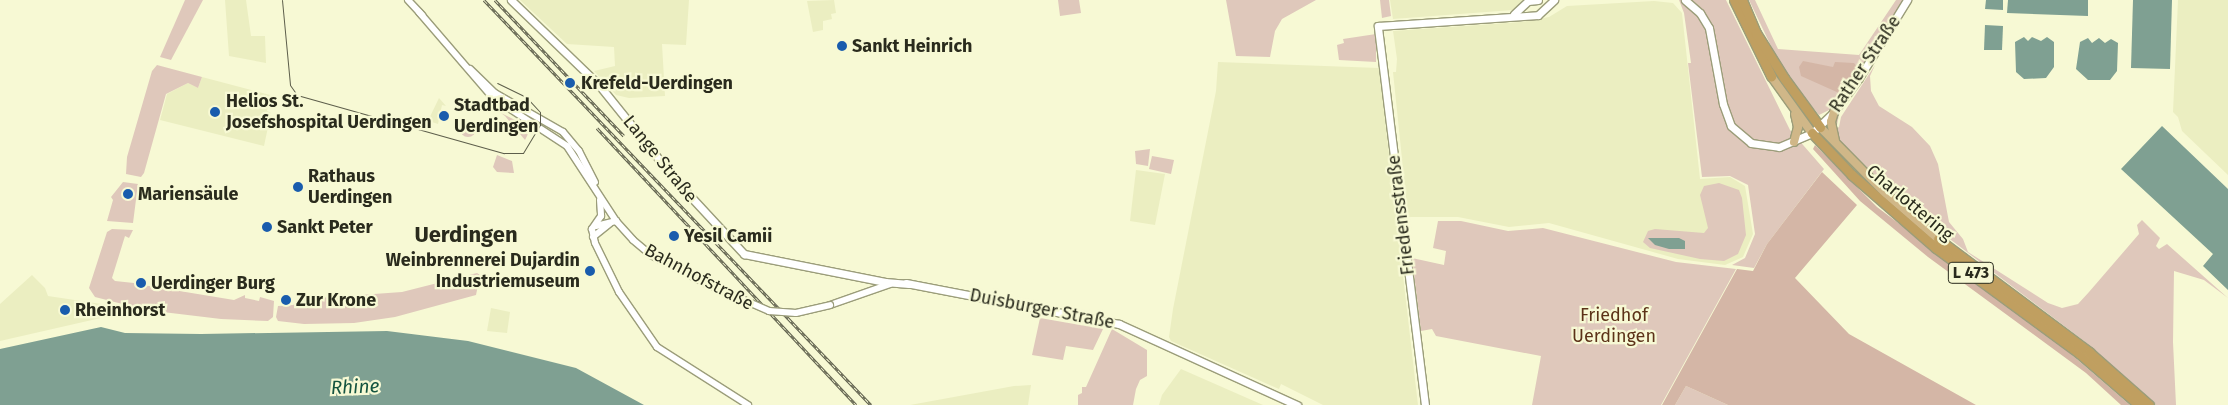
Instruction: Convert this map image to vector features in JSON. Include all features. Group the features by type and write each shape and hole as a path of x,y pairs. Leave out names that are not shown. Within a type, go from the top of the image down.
{"highway":[{"name":"Charlottering","path":"1734,0 1771,76"},
{"name":"Charlottering","path":"1742,0 1756,33 1784,78 1820,127"},
{"name":"Charlottering","path":"1812,133 1852,175 1936,248 2079,353 2139,405"},
{"name":"Charlottering","path":"1938,238 2089,352 2149,405"}],"main road":[{"name":"Lange Straße","path":"511,0 599,84 690,196 745,255"},
{"path":"1525,3 1554,0"},
{"name":"Rather Straße","path":"1685,0 1700,13 1709,28 1723,104 1731,126 1744,139 1760,146 1779,147 1812,133 1834,112 1859,78 1907,0"},
{"path":"1511,15 1542,14 1542,2"},
{"path":"1525,3 1528,15"},
{"path":"1511,15 1522,10 1525,3"},
{"name":"Friedensstraße","path":"1425,405 1378,26 1511,15"},
{"name":"Charlottering","path":"1771,76 1812,133"},
{"path":"1794,110 1798,127 1794,142"},
{"path":"1834,112 1831,122 1836,143"},
{"name":"Charlottering","path":"1820,127 1885,193 1938,238"},
{"name":"Duisburger Straße","path":"745,255 1118,324 1297,405"},
{"name":"Duisburger Straße","path":"861,275 892,283"},
{"name":"Bahnhofstraße","path":"892,283 909,284"}],"street":[{"name":"Bahnhofstraße","path":"408,0 495,93 547,121 567,136 586,164 599,195"},
{"name":"Bahnhofstraße","path":"419,12 492,97 567,146 595,188 613,222 647,252 705,283 769,311 796,313 830,305 892,283"},
{"path":"595,188 602,211 592,229 593,237 619,292 659,351 748,405"},
{"path":"592,229 605,222 613,222"},
{"path":"593,237 613,222"},
{"path":"869,277 869,290"}],"shaded area":[{"path":"225,0 246,0 251,36 265,36 266,63 229,56"},
{"path":"520,0 689,0 686,45 662,44 665,96 629,98 616,95 594,71 615,66 614,47 567,44"},
{"path":"834,0 836,13 831,14 832,19 823,21 823,30 813,32 807,1"},
{"path":"1390,0 1524,0 1513,10 1393,19"},
{"path":"2178,0 2228,0 2228,175 2182,131 2178,117 2173,112"},
{"path":"1654,1 1673,3 1682,13 1700,179 1730,177 1745,186 1753,234 1743,257 1725,265 1678,259 1549,223 1509,227 1458,217 1408,217 1393,72 1396,72 1397,59 1393,31 1521,22 1549,17 1567,6"},
{"path":"1803,61 1833,67 1835,62 1854,63 1859,69 1839,93 1801,76 1799,67"},
{"path":"1218,62 1379,68 1418,405 1323,405 1281,384 1279,389 1171,341 1169,337 1173,309 1216,91"},
{"name":"Helios St. Josefshospital Uerdingen","path":"202,77 270,95 267,111 271,113 264,146 160,120 167,94 188,83 198,88"},
{"path":"439,98 446,106 442,105 438,124 429,121 425,127"},
{"path":"1815,145 1877,207 2064,348 2130,405 2121,405 2086,373 1928,257 1860,201 1813,149"},
{"path":"1136,170 1165,174 1155,225 1130,221"},
{"path":"1822,172 1857,205 1795,278 1849,334 1976,405 1728,405 1686,386 1675,405 1662,405 1737,269 1753,271 1767,244"},
{"path":"32,275 45,288 48,296 128,308 127,312 0,341 0,304"},
{"path":"491,308 510,312 507,333 487,331"},
{"path":"1181,369 1263,405 1159,405 1162,395"},
{"path":"1031,385 1028,405 910,405 1014,386"}],"green space":[{"path":"185,0 203,0 171,60 160,57"},
{"path":"1058,0 1079,0 1081,13 1060,16"},
{"path":"1226,0 1316,0 1282,19 1275,31 1270,57 1236,56"},
{"path":"1380,0 1389,0 1391,16 1382,18"},
{"path":"1679,0 1726,0 1790,130 1824,169 1767,244 1754,268 1732,265 1745,258 1755,234 1748,185 1730,176 1702,177 1688,63 1691,63 1684,13"},
{"path":"1749,0 1755,0 1778,49 1859,55 1896,0 1903,0 1853,82 1829,110 1819,115 1784,73"},
{"path":"1905,11 1839,115 1837,125 1833,127 1836,116"},
{"path":"1376,34 1376,62 1339,60 1337,45 1344,43 1343,39"},
{"path":"157,65 202,77 198,88 188,83 166,94 144,173 141,177 126,174 127,157 152,71"},
{"path":"1875,65 1870,76 1871,91 1879,106 1912,127 1930,146 1938,164 1949,222 1963,239 1968,252 2048,303 2062,308 2078,304 2089,292 2139,234 2137,225 2142,220 2160,238 2156,246 2159,249 2167,244 2228,298 2204,280 2174,271 2173,342 2176,405 2156,405 2084,341 1909,208 1840,141 1834,130 1839,127 1841,117"},
{"path":"501,113 531,128 525,140 505,116"},
{"path":"468,121 474,123 476,129 474,135 468,137 462,135 460,129 462,123"},
{"path":"1150,149 1148,166 1136,164 1135,151"},
{"path":"497,155 512,161 514,173 497,172 493,167"},
{"path":"1152,156 1174,160 1171,174 1149,169"},
{"path":"123,182 138,184 133,223 107,221 113,200 111,197"},
{"path":"1719,183 1739,190 1742,198 1746,235 1738,254 1724,261 1700,259 1650,248 1643,242 1648,231 1655,229 1704,233 1708,228 1700,195 1704,186"},
{"name":"Friedhof Uerdingen","path":"1438,221 1461,221 1508,231 1543,228 1676,262 1736,269 1661,405 1532,405 1541,356 1436,336 1432,329 1421,331 1412,258 1444,265 1446,251 1433,248"},
{"path":"112,229 133,230 129,238 125,236 112,278 115,281 134,283 135,287 142,289 143,285 234,300 245,295 245,298 259,301 260,297 274,301 273,317 268,321 221,319 146,310 95,297 89,288 107,232"},
{"path":"477,273 480,275 476,295 395,317 354,323 304,324 278,321 276,317 278,306 293,305 304,299 402,292"},
{"path":"1040,318 1103,329 1093,350 1066,346 1063,360 1032,355"},
{"path":"1112,329 1147,350 1147,376 1140,380 1133,405 1078,405 1078,395 1082,393 1082,387 1086,387"},
{"path":"1686,386 1728,405 1675,405"}],"water":[{"path":"1986,0 2003,0 2003,10 1985,9"},
{"path":"2008,0 2088,0 2088,16 2007,13"},
{"path":"2133,0 2172,0 2170,69 2131,68"},
{"path":"1985,25 2003,26 2002,50 1984,50"},
{"path":"2024,37 2028,41 2032,37 2041,41 2047,37 2054,42 2054,67 2046,78 2024,79 2016,72 2015,42"},
{"path":"2088,38 2092,43 2099,38 2105,43 2111,39 2118,43 2117,71 2110,80 2088,80 2076,69 2080,42"},
{"path":"2162,126 2228,189 2228,290 2203,266 2213,254 2121,169"},
{"path":"1648,238 1679,238 1685,241 1685,249 1669,249 1655,245"},
{"name":"Rhine","path":"101,327 125,333 201,334 387,331 468,341 576,368 644,405 0,405 0,349"}],"tram line":[{"path":"282,0 290,85 297,95 504,153 523,153 540,125 540,112 526,97 497,83"}],"railway":[{"path":"484,0 871,405"},
{"path":"495,0 624,136"},
{"path":"597,128 856,405"}],"place":[{"name":"Sankt Heinrich","path":"842,46"},
{"name":"Krefeld-Uerdingen","path":"570,83"},
{"name":"Helios St. Josefshospital Uerdingen","path":"215,112"},
{"name":"Stadtbad Uerdingen","path":"444,116"},
{"name":"Rathaus Uerdingen","path":"298,187"},
{"name":"Mariensäule","path":"128,194"},
{"name":"Sankt Peter","path":"267,227"},
{"name":"Yesil Camii","path":"674,236"},
{"name":"Weinbrennerei Dujardin Industriemuseum","path":"590,271"},
{"name":"Uerdinger Burg","path":"141,283"},
{"name":"Zur Krone","path":"286,300"},
{"name":"Rheinhorst","path":"65,310"}],"district":[{"name":"Uerdingen","path":"466,235"}]}
